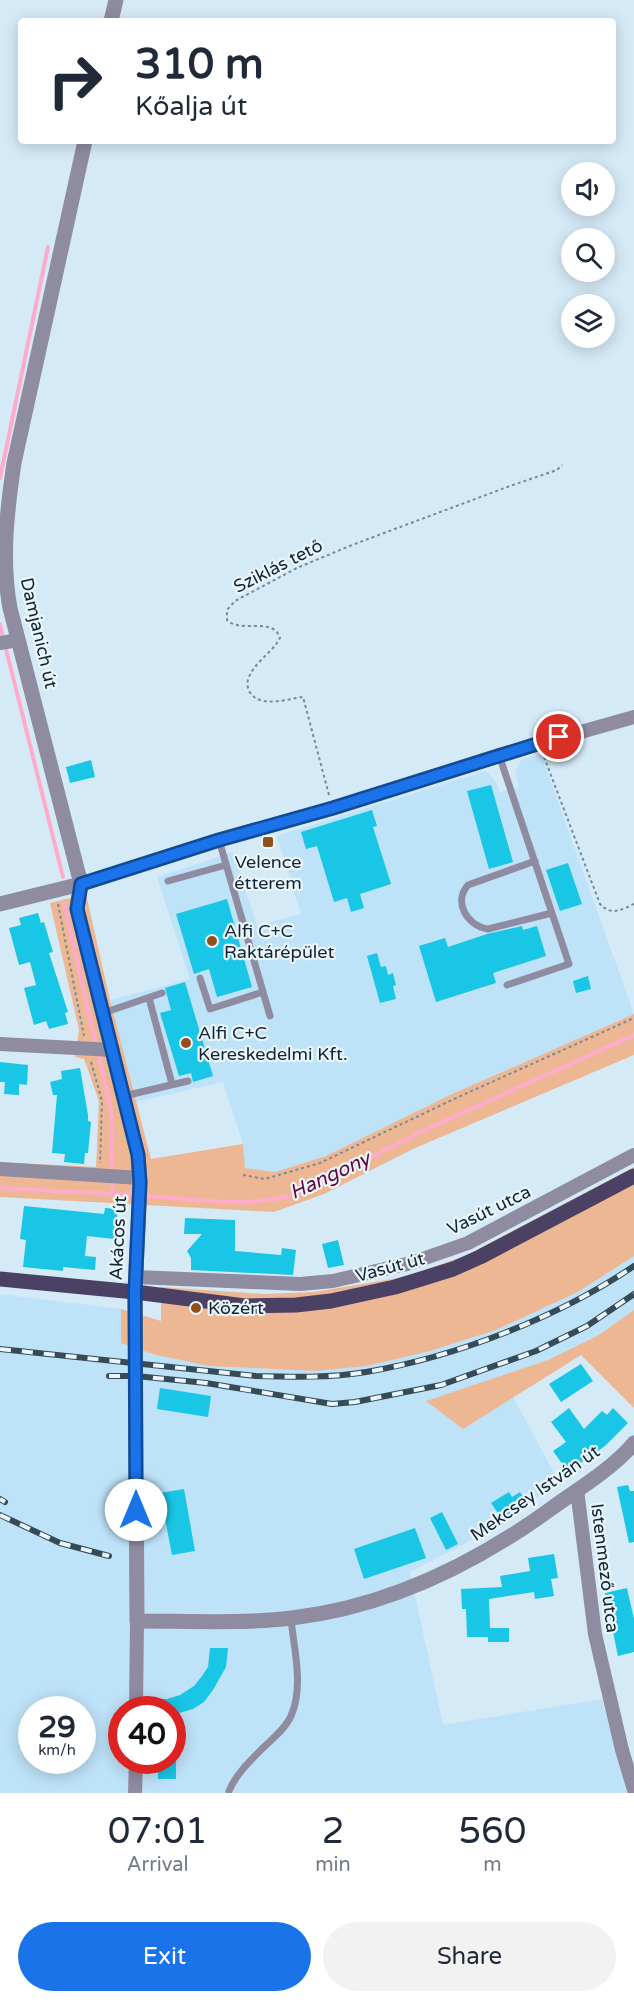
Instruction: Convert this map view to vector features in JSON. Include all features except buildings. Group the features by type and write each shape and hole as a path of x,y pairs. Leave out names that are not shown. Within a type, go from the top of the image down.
{"main road":[{"name":"Vasút út","path":"0,1279 135,1284 218,1304 256,1306 296,1305 365,1295 425,1279 480,1257 634,1176"}],"street":[{"path":"112,18 116,0"},
{"name":"Damjanich út","path":"81,884 10,642 6,578 6,517 14,463 84,144"},
{"path":"0,904 81,884 499,755 634,717"},
{"name":"Akácos út","path":"81,884 77,909 103,1013 99,1050 124,1096 138,1155 140,1180 135,1284 136,1696"},
{"path":"0,1044 99,1050"},
{"name":"Vasút utca","path":"135,1284 300,1284 333,1281 411,1263 468,1243 634,1155"},
{"path":"0,1169 122,1176 140,1180"},
{"name":"Mekcsey István út","path":"137,1621 291,1618 330,1612 374,1600 442,1575 520,1532 617,1460 634,1443"},
{"name":"Istenmező utca","path":"577,1490 595,1634 622,1750 634,1790"},
{"path":"135,1793 136,1774"}],"lane":[{"path":"499,755 569,964 507,985"},
{"path":"219,840 270,1016"},
{"path":"535,861 468,885 463,894 463,908 470,921 481,928 488,929 552,913"},
{"path":"168,882 226,865"},
{"path":"200,978 210,1009 263,992"},
{"path":"103,1013 162,993"},
{"path":"149,998 172,1084"},
{"path":"124,1096 188,1081"},
{"path":"230,1791 234,1780 280,1732 291,1716 296,1699 297,1675 291,1618"}],"path":[{"name":"Sziklás tető","path":"333,808 303,697 266,702 250,693 248,687 250,674 277,643 280,638 278,633 270,627 231,625 227,620 227,610 235,602 297,568 384,533 510,486 530,481 557,470 562,465"},
{"path":"539,743 600,904 604,909 614,912 634,904"},
{"path":"55,891 99,1050 102,1175"},
{"path":"243,1175 265,1179 320,1163 454,1099 634,1018"}],"shaded area":[{"path":"541,754 634,1014 452,1094 326,1156 275,1172 244,1168 243,1144 223,1082 135,1102 110,1000 190,979 157,877 233,852 257,926 301,914 277,836 486,771 495,780 500,792 519,787 515,771 521,760"},
{"path":"86,894 110,1000 151,1159 243,1144 245,1168 275,1172 326,1156 452,1094 634,1014 634,1055 415,1148 324,1194 274,1212 0,1197 0,1162 96,1167 99,1101 84,1059 75,1057 79,1030 50,903"},
{"path":"634,1167 634,1256 578,1292 496,1330 430,1351 367,1366 316,1371 209,1366 156,1355 121,1343 121,1309 161,1321 161,1287 264,1294 314,1292 404,1277 465,1256"},
{"path":"634,1256 634,1310 599,1335 548,1360 427,1401 463,1428 513,1397 559,1482 476,1538 410,1572 443,1725 602,1699 627,1793 0,1793 0,1294 121,1309 121,1342 156,1355 209,1366 316,1371 367,1366 430,1351 496,1330 578,1292"},
{"path":"634,1310 634,1408 581,1355 463,1429 426,1401 548,1360 599,1335"}],"waterway":[{"path":"0,478 48,247"},
{"path":"0,624 3,638"},
{"path":"5,645 63,877"},
{"path":"64,903 96,1045"},
{"name":"Hangony","path":"145,1196 243,1202 262,1201 300,1193 425,1130 634,1035"},
{"path":"98,1052 111,1110 112,1172"},
{"path":"112,1180 113,1194"},
{"name":"Hangony","path":"0,1188 137,1195"}],"railway":[{"path":"0,1349 256,1376 311,1377 352,1374 435,1356 506,1332 573,1302 634,1266"},
{"path":"109,1376 136,1376 206,1383 332,1404 355,1402 441,1385 536,1351 587,1326 634,1294"},
{"path":"0,1499 5,1502"},
{"path":"0,1515 60,1543 109,1556"}],"place":[{"name":"Velence étterem","path":"268,842"},
{"name":"Alfi C+C Raktárépület","path":"212,941"},
{"name":"Alfi C+C Kereskedelmi Kft.","path":"186,1043"},
{"name":"Közért","path":"196,1308"}],"route":[{"path":"136,1510 135,1292 139,1166 124,1096 77,909 81,884 559,737"}]}
